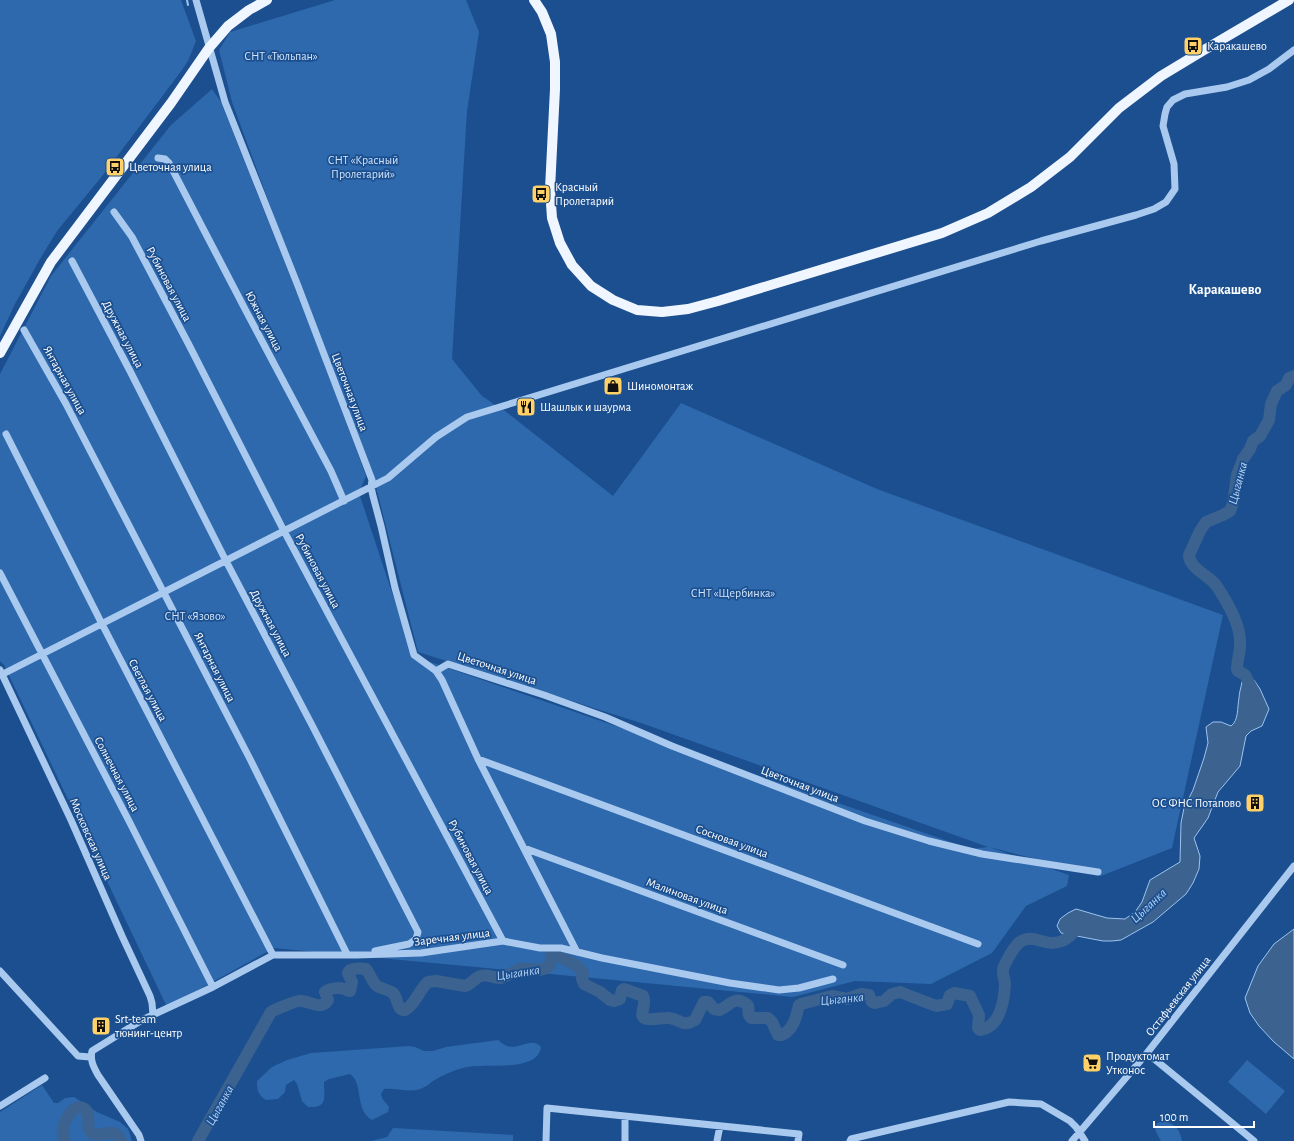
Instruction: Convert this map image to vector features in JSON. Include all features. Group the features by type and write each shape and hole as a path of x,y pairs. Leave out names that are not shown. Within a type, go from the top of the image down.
{"main road":[{"path":"0,353 51,262 172,103 209,48 228,26 249,10 267,0"},
{"path":"534,0 542,12 551,34 555,62 550,189 552,218 560,243 572,265 591,286 613,300 637,310 662,312 688,309 942,233 988,213 1031,187 1070,156 1119,108 1161,76 1289,0"}],"street":[{"name":"Цветочная улица","path":"196,0 225,102 301,294 372,480 371,487 414,654 436,671 448,664 544,695 606,718 672,746 865,821 929,841 982,854 1098,872"},
{"path":"1,672 43,654 388,478 436,436 467,417 1041,241 1154,209 1166,202 1174,188 1174,164 1163,126 1167,107 1173,100 1185,94 1227,87 1249,80 1269,69 1294,50"},
{"name":"Южная улица","path":"158,158 165,159 169,162 331,471 344,501"},
{"name":"Рубиновая улица","path":"114,212 132,237 188,342 284,532 503,941"},
{"name":"Дружная улица","path":"72,261 418,932 416,939 409,944 356,955"},
{"name":"Янтарная улица","path":"24,330 66,404 250,759 347,954"},
{"name":"Светлая улица","path":"6,434 102,624 273,955"},
{"name":"Солнечная улица","path":"0,573 213,987"},
{"path":"436,671 442,680 478,760 577,952"},
{"name":"Московская улица","path":"1,672 71,820 150,996 153,1015"},
{"name":"Сосновая улица","path":"478,760 978,944"},
{"name":"Малиновая улица","path":"524,848 843,965"},
{"name":"Остафьевская улица","path":"1075,1138 1146,1053 1294,866"},
{"name":"Заречная улица","path":"91,1054 153,1015 213,987 273,955 420,953 503,941 540,948 561,948 730,983 779,990 799,988 833,979"},
{"path":"0,971 78,1056 91,1054 92,1064 139,1135 141,1141"},
{"path":"1146,1053 1254,1141"},
{"path":"0,1106 45,1078"},
{"path":"850,1141 1009,1102 1041,1104 1070,1122 1075,1138 1085,1141"},
{"path":"546,1141 547,1108 799,1134 798,1141"},
{"path":"625,1116 625,1141"},
{"path":"717,1141 720,1126"}],"green space":[{"path":"0,0 181,0 196,41 188,61 182,70 103,175 57,231 15,304 0,336"},
{"path":"335,0 466,0 479,32 467,111 452,359 482,396 500,407 613,496 681,403 877,489 1223,615 1172,848 1101,876 989,847 1069,875 1067,886 1026,906 992,953 931,984 855,981 793,997 274,948 167,1007 4,665 0,661 0,374 51,276 171,125 212,89 221,102 323,359 366,476 359,493 413,656 971,849 988,847 644,724 418,652 376,491 373,474 299,284 232,102 219,50 230,32"},
{"path":"498,1040 506,1046 512,1047 534,1043 541,1047 538,1055 531,1061 521,1064 463,1068 445,1074 424,1087 416,1090 384,1089 381,1094 382,1098 389,1107 388,1112 372,1120 366,1116 363,1110 357,1084 350,1074 329,1079 324,1082 324,1101 319,1106 314,1107 308,1107 302,1101 297,1084 294,1080 286,1085 285,1092 278,1099 266,1100 261,1096 258,1090 257,1081 272,1067 287,1060 311,1053 409,1046 424,1051 433,1051 446,1047"},
{"path":"1247,1060 1285,1091 1266,1114 1228,1082"},
{"path":"42,1085 54,1103 58,1103 65,1098 74,1097 97,1112 120,1122 128,1129 132,1141 0,1141 0,1112"},
{"path":"1162,1121 1170,1123 1176,1127 1180,1133 1182,1141 1161,1141 1156,1133 1155,1127"},
{"path":"393,1128 513,1135 513,1141 371,1141 387,1137"}],"water":[{"path":"1254,680 1269,709 1262,726 1251,731 1246,736 1240,766 1218,792 1208,818 1194,838 1200,856 1199,869 1186,894 1153,922 1121,940 1103,941 1061,933 1057,926 1060,919 1076,909 1107,918 1125,919 1135,912 1142,902 1150,880 1180,862 1181,823 1184,808 1193,790 1208,743 1206,727 1213,722 1221,722 1231,726 1234,723 1237,717 1239,694 1242,682"},
{"path":"1294,929 1294,1059 1274,1042 1259,1026 1250,1013 1245,998 1258,966 1274,944"}],"waterway":[{"path":"187,0 188,5"},
{"name":"Цыганка","path":"1254,693 1245,675 1237,669 1240,644 1238,627 1232,612 1213,581 1195,568 1189,555 1200,531 1206,522 1230,511 1233,503 1237,475 1243,459 1250,449 1253,441 1260,436 1269,420 1271,404 1277,391 1286,385 1289,378 1294,376"},
{"name":"Цыганка","path":"198,1141 271,1012 299,1001 322,1005 328,1000 325,992 333,988 340,988 350,991 352,982 348,973 350,970 354,969 366,969 376,985 395,995 398,1005 402,1010 405,1010 412,1004 428,982 436,981 465,986 481,976 486,975 500,978 520,969 539,970 547,968 550,965 551,956 554,954 578,967 583,973 582,979 584,984 600,992 610,1000 614,1001 620,999 622,990 624,989 643,996 644,1002 642,1016 648,1019 669,1018 687,1023 695,1020 704,1002 708,1002 714,1009 719,1010 733,1002 739,1001 748,1005 749,1015 751,1018 768,1018 772,1022 778,1035 782,1035 792,1026 799,1005 832,996 847,999 861,994 869,995 872,1002 875,1003 884,1001 892,994 900,992 936,1006 947,1004 950,995 954,993 970,996 979,1015 978,1028 980,1030 987,1028 992,1024 1000,1012 1005,985 1003,973 1004,967 1011,952 1018,943 1028,939 1049,943 1059,942 1068,938 1082,923"},
{"name":"Цыганка","path":"65,1141 63,1136 63,1128 65,1123 73,1110 81,1107 87,1112 88,1127 91,1132 98,1135 113,1133 116,1134 121,1141"}],"place":[{"name":"Каракашево","path":"1193,46"},
{"name":"Цветочная улица","path":"115,167"},
{"name":"Красный Пролетарий","path":"541,194"},
{"name":"Шиномонтаж","path":"613,386"},
{"name":"Шашлык и шаурма","path":"526,407"},
{"name":"ОС ФНС Потапово","path":"1255,803"},
{"name":"Srt-team тюнинг-центр","path":"101,1026"},
{"name":"Продуктомат Утконос","path":"1092,1063"}],"district":[{"name":"Каракашево","path":"1225,289"}],"park label":[{"name":"СНТ «Тюльпан»","path":"281,56"},
{"name":"СНТ «Красный Пролетарий»","path":"363,167"},
{"name":"СНТ «Щербинка»","path":"733,593"},
{"name":"СНТ «Язово»","path":"195,616"}]}
